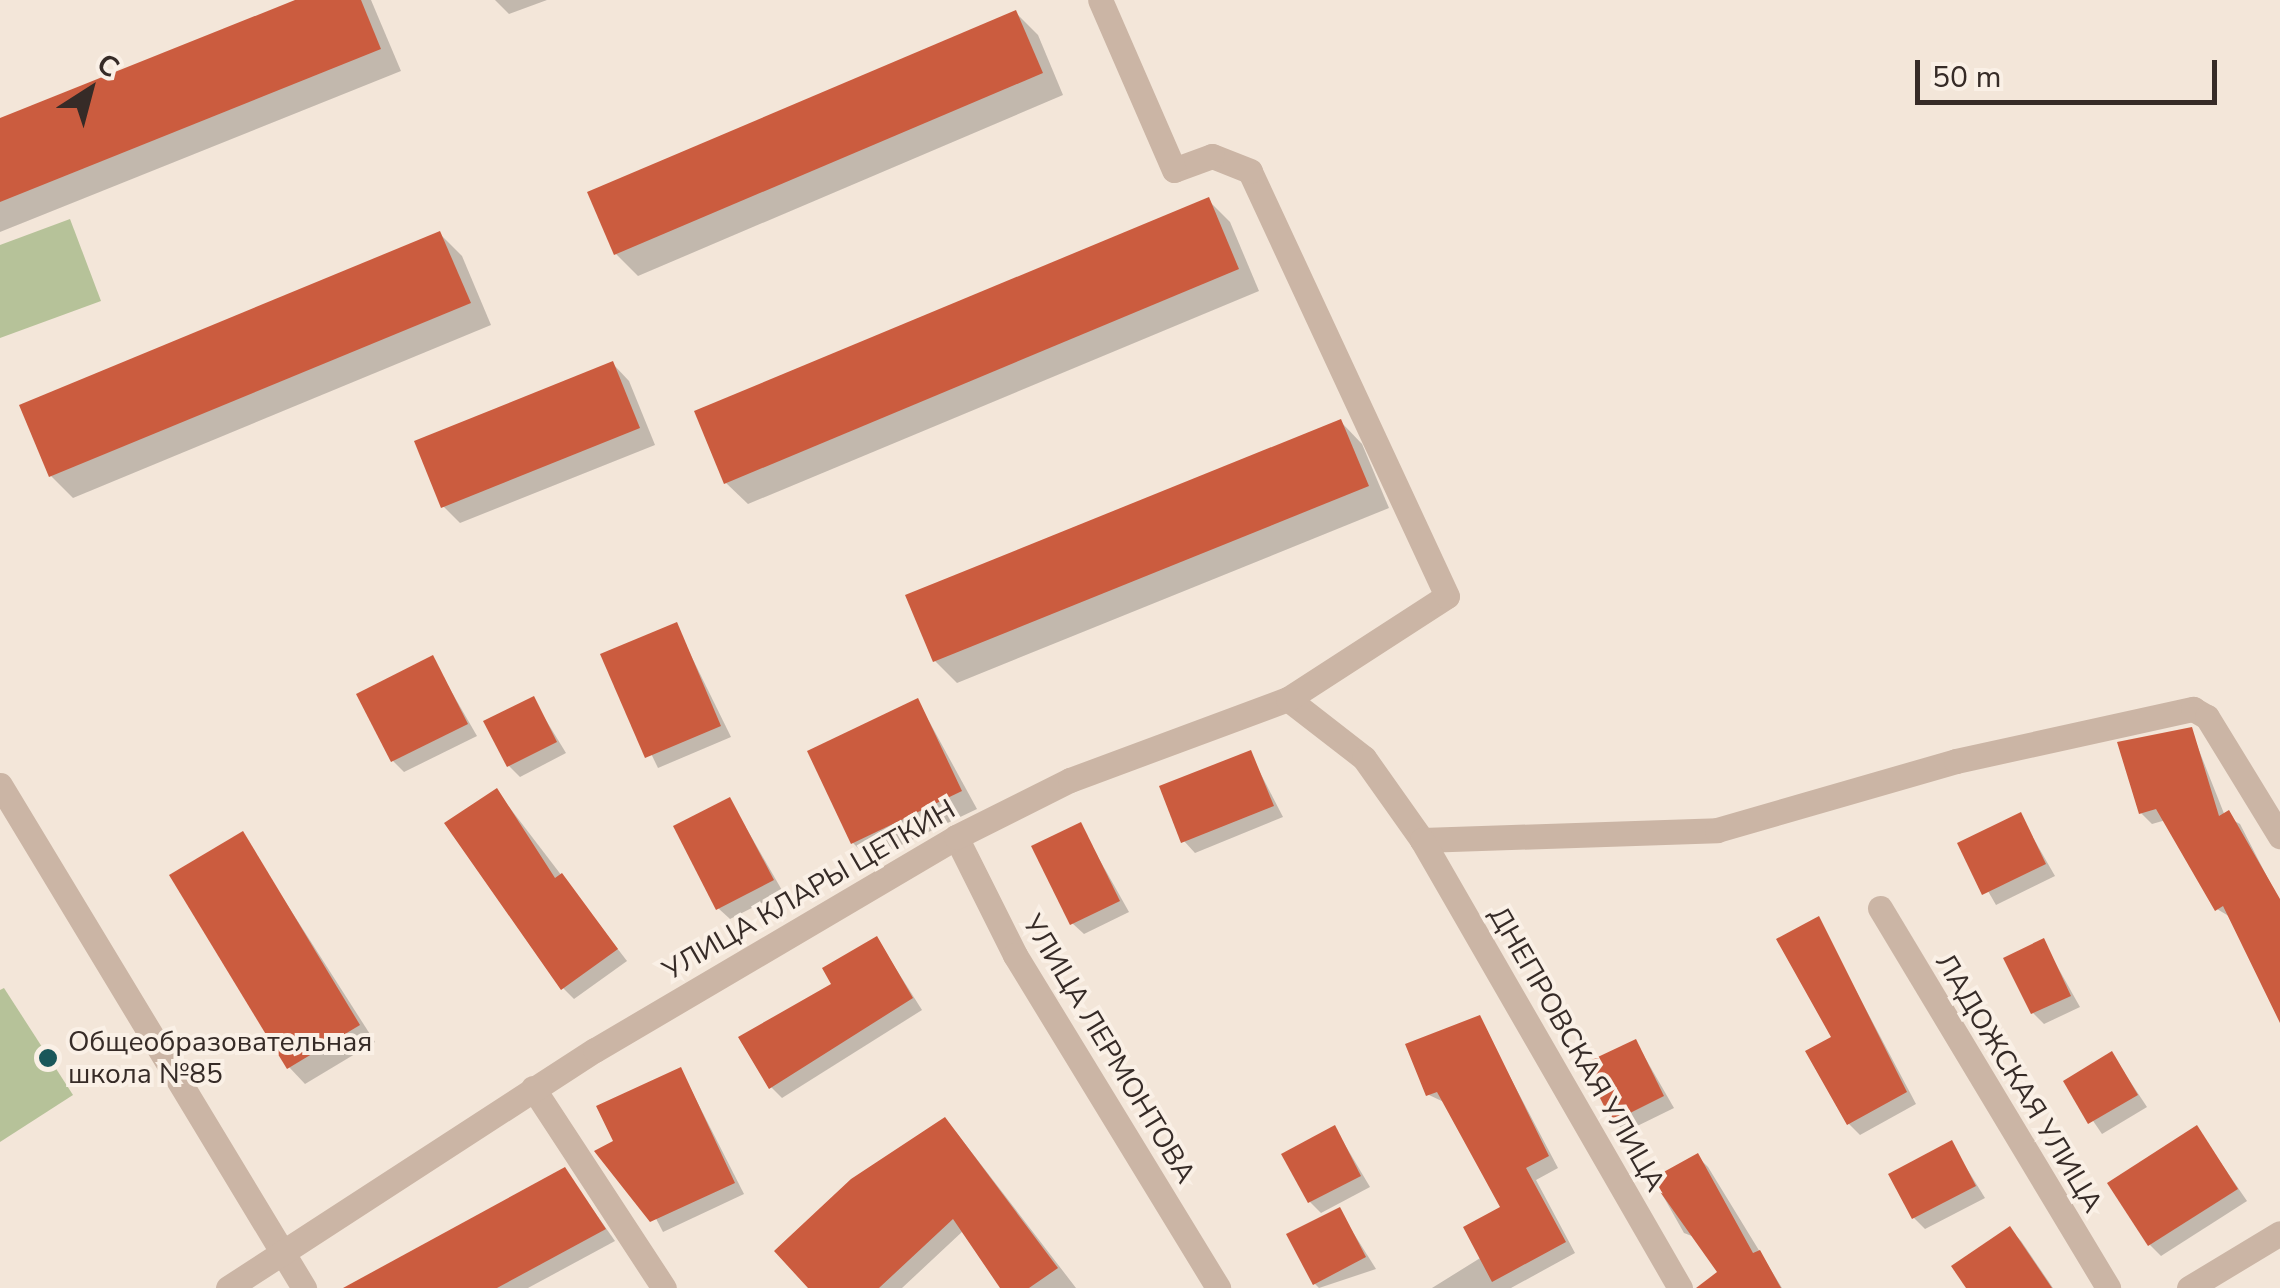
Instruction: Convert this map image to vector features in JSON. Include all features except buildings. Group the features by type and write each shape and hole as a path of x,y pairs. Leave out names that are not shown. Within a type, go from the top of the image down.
{"street":[{"name":"УЛИЦА КЛАРЫ ЦЕТКИН","path":"228,1288 533,1088 956,838 1070,780 1288,699 1447,596 1250,172 1212,156 1174,170 1100,0"},
{"name":"ДНЕПРОВСКАЯ УЛИЦА","path":"1288,699 1364,758 1422,840 1680,1288"},
{"path":"1422,840 1717,830 1956,762 2193,709 2208,717 2280,836"},
{"path":"0,785 304,1288"},
{"name":"УЛИЦА ЛЕРМОНТОВА","path":"956,838 1015,955 1218,1288"},
{"name":"ЛАДОЖСКАЯ УЛИЦА","path":"1880,908 2108,1288"},
{"path":"533,1088 664,1288"},
{"path":"2189,1288 2280,1233"}],"green space":[{"path":"70,219 101,301 0,338 0,245"},
{"path":"4,988 73,1095 0,1142 0,990"}],"place":[{"name":"Общеобразовательная школа №85","path":"48,1058"}]}
